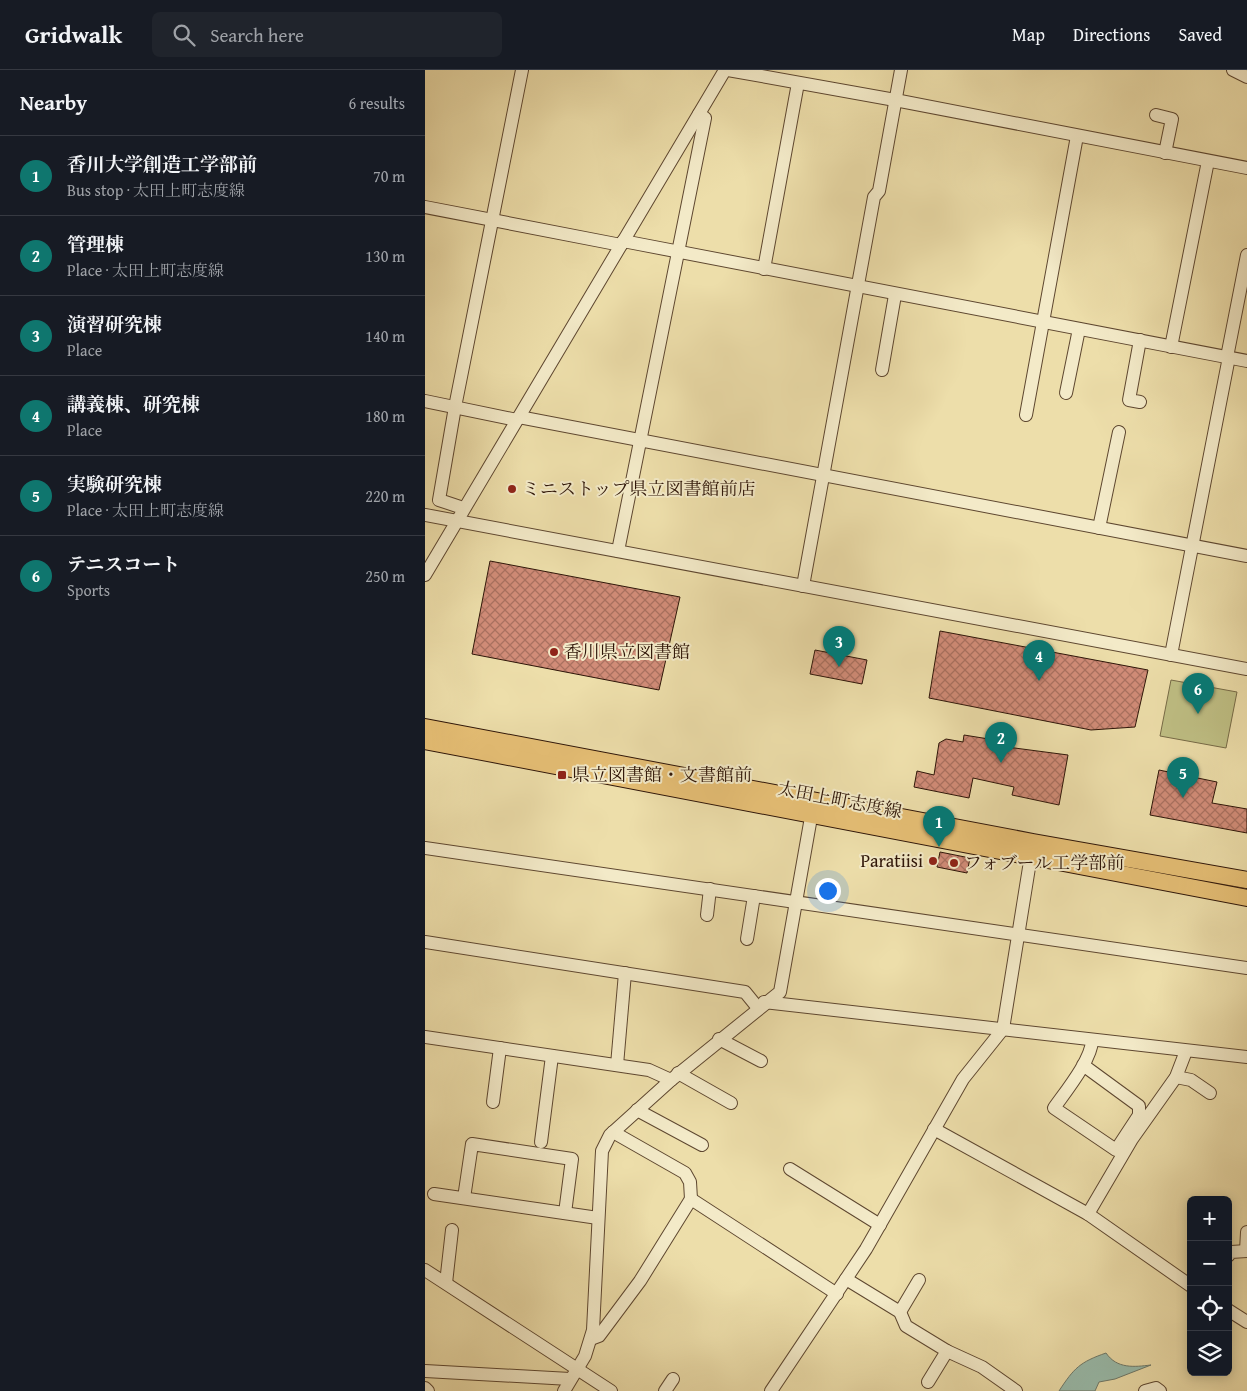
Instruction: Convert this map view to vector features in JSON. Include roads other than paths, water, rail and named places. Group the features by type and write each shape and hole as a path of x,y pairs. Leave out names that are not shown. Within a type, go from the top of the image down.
{"main road":[{"name":"太田上町志度線","path":"425,727 813,808"},
{"name":"太田上町志度線","path":"425,741 813,808 1032,849 1247,898"},
{"name":"太田上町志度線","path":"1032,849 1247,880"}],"street":[{"path":"463,508 439,500 455,407 494,220 522,70"},
{"path":"425,576 463,508 726,70 895,100 1247,168"},
{"path":"803,586 857,288 875,197 879,191 901,70"},
{"path":"1233,70 1247,77"},
{"path":"764,269 798,83"},
{"path":"618,551 705,118 699,114"},
{"path":"1156,114 1172,119 1165,153"},
{"path":"1027,415 1077,136"},
{"path":"1171,347 1208,161"},
{"path":"425,207 679,252 857,288 1247,361"},
{"path":"1171,655 1247,255"},
{"path":"882,370 895,295"},
{"path":"1066,393 1079,329"},
{"path":"1140,340 1129,400 1140,402"},
{"path":"425,401 640,440 1247,556"},
{"path":"1099,528 1119,432"},
{"path":"425,515 1247,669"},
{"path":"564,1391 585,1356 591,1339 602,1151 605,1142 613,1132 674,1077 761,1005 780,992 813,808"},
{"path":"425,848 1247,968"},
{"path":"773,1390 880,1225 963,1079 1003,1029 1032,849"},
{"path":"707,916 710,890"},
{"path":"747,939 754,896"},
{"path":"425,942 745,992 761,1005 1003,1029 1247,1057"},
{"path":"617,1065 625,973"},
{"path":"425,1037 649,1070 674,1077 731,1103"},
{"path":"719,1039 761,1061"},
{"path":"1083,1065 1139,1106 1139,1115 1115,1150 1055,1108 1092,1050 1092,1040"},
{"path":"493,1102 500,1048"},
{"path":"1088,1214 1132,1139 1176,1077 1186,1051"},
{"path":"541,1142 552,1056"},
{"path":"1176,1077 1191,1080 1210,1093"},
{"path":"637,1110 702,1145"},
{"path":"934,1130 1088,1214 1187,1283"},
{"path":"591,1339 599,1336 640,1281 691,1199 690,1182 685,1173 613,1132"},
{"path":"464,1198 472,1144 572,1159 565,1213"},
{"path":"790,1169 880,1225"},
{"path":"435,1194 598,1218"},
{"path":"691,1199 837,1294"},
{"path":"446,1283 452,1230"},
{"path":"1232,1252 1246,1251 1247,1232"},
{"path":"425,1270 574,1374 611,1391"},
{"path":"846,1279 900,1312 906,1326 947,1351 982,1367 1016,1391"},
{"path":"900,1312 919,1280"},
{"path":"1232,1313 1247,1322"},
{"path":"928,1382 947,1351"},
{"path":"425,1371 574,1374"},
{"path":"665,1391 673,1379"},
{"path":"425,1388 428,1391"},
{"path":"1145,1391 1156,1388 1160,1391"}],"place":[{"name":"ミニストップ県立図書館前店","path":"512,489"},
{"name":"香川県立図書館","path":"554,652"},
{"name":"演習研究棟","path":"839,667"},
{"name":"講義棟、研究棟","path":"1039,681"},
{"name":"テニスコート","path":"1198,714"},
{"name":"管理棟","path":"1001,763"},
{"name":"県立図書館・文書館前","path":"562,775"},
{"name":"実験研究棟","path":"1183,798"},
{"name":"香川大学創造工学部前","path":"939,847"},
{"name":"Paratiisi","path":"933,861"},
{"name":"フォブール工学部前","path":"954,863"}]}
